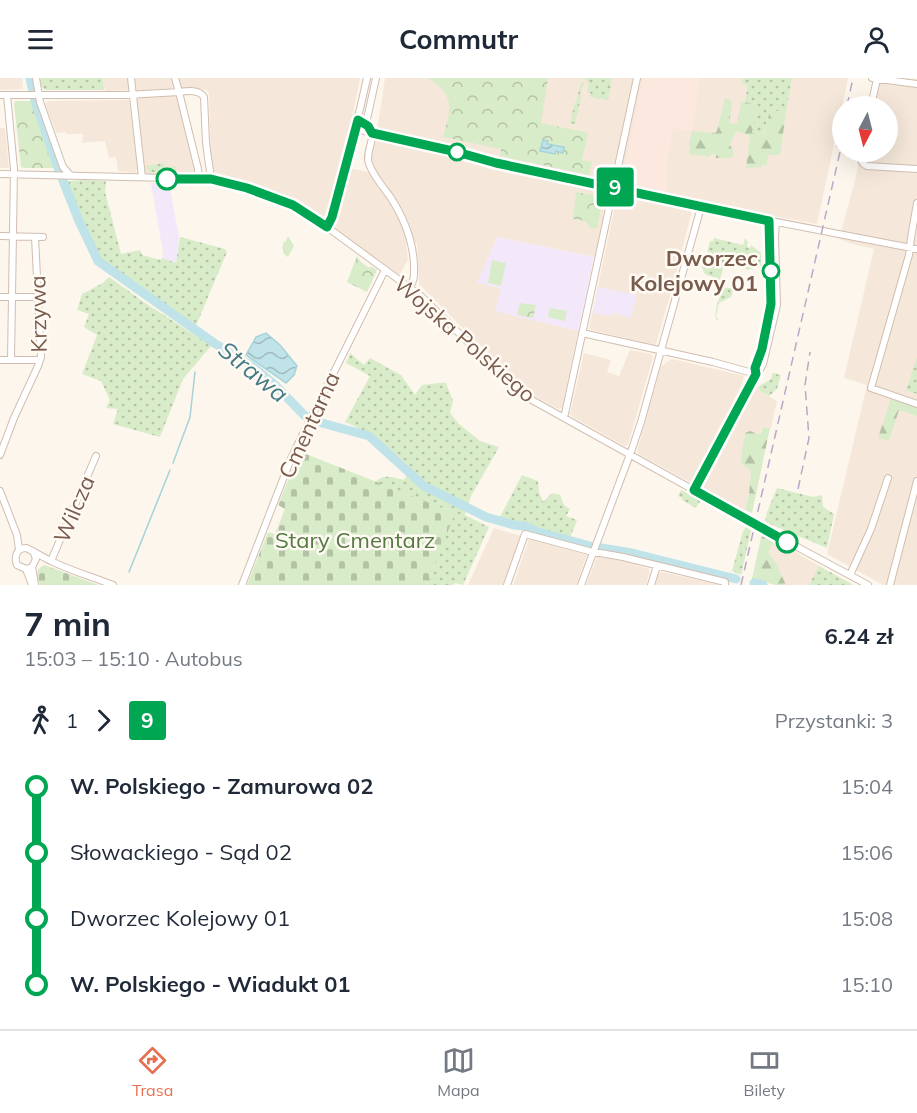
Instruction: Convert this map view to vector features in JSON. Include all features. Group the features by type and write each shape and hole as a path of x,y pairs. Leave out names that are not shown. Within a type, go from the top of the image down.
{"street":[{"path":"36,78 36,95 67,176"},
{"path":"131,78 142,177"},
{"path":"175,78 199,178"},
{"path":"327,227 332,217 367,78"},
{"path":"376,78 368,116 368,126 372,133 368,163 393,202 410,237 413,248 414,277 410,287"},
{"path":"562,416 566,412 636,78"},
{"path":"872,78 917,84"},
{"path":"873,96 877,79"},
{"path":"11,360 14,174 4,95 202,93 211,179"},
{"path":"357,123 368,126"},
{"path":"357,123 358,130 496,163 913,249"},
{"path":"862,162 867,166 917,169"},
{"path":"0,174 14,174"},
{"name":"Wojska Polskiego","path":"14,174 211,179 286,202 306,212 410,287 521,394 753,523"},
{"path":"917,203 913,249 909,255 871,388 917,404"},
{"path":"581,585 644,415 701,207"},
{"path":"694,490 761,368 765,356 775,313 768,226 773,221"},
{"path":"0,236 43,237"},
{"name":"Krzywa","path":"0,455 40,360 35,237"},
{"name":"Cmentarna","path":"242,585 287,468 385,270"},
{"path":"0,297 38,297"},
{"path":"582,333 756,374"},
{"path":"0,360 40,360"},
{"name":"Wilcza","path":"51,561 96,456"},
{"path":"850,575 871,529 888,478"},
{"path":"890,585 917,482"},
{"path":"0,491 17,535 19,550"},
{"path":"762,528 850,575 857,582 868,585"},
{"path":"507,585 525,534 595,549 725,584"},
{"path":"17,535 26,548 34,553 113,585"},
{"path":"26,548 19,550 15,556 19,567 51,561"},
{"path":"34,553 31,566 34,585"},
{"path":"651,585 657,566"}],"shaded area":[{"path":"0,78 22,78 23,89 0,90"},
{"path":"103,78 129,78 131,90 105,91"},
{"path":"134,78 173,78 176,88 138,92 135,91"},
{"path":"177,78 360,78 345,157 329,219 323,220 280,197 215,177 211,170 209,93 207,90 181,88"},
{"path":"385,78 848,79 844,96 832,96 832,154 817,224 611,182 595,257 497,237 478,283 501,288 496,311 578,331 562,408 558,409 525,391 419,284 417,243 406,242 408,260 398,274 333,227 349,168 368,172 376,138"},
{"path":"643,78 700,78 692,131 673,129 666,168 667,192 622,182"},
{"path":"873,78 917,79 917,585 883,585 827,554 867,385 844,378 874,249 839,239 859,162 898,162 898,96 870,96"},
{"path":"176,94 196,176 147,174 144,171 135,97"},
{"path":"129,100 136,173 118,171 116,157 109,158 105,141 82,143 83,134 56,133 45,104 48,101"},
{"path":"0,128 5,128 9,168 0,168"},
{"path":"151,183 169,183 179,237 176,263 162,258"},
{"path":"619,195 692,210 655,345 589,328"},
{"path":"497,237 594,257 578,331 495,311 501,288 477,283"},
{"path":"598,287 637,295 631,318 613,313 609,316 593,313"},
{"path":"630,350 651,354 653,357 628,445 625,446 570,414 584,353 611,360 607,372 619,376"},
{"path":"672,359 744,376 741,387 692,482 638,454 637,451 661,366"},
{"path":"759,386 760,391 777,401 771,428 763,427 757,434 745,433 741,463 751,470 745,510 739,509 701,487 754,389"},
{"path":"494,528 521,536 503,585 468,585"},
{"path":"770,537 819,566 809,585 776,585 760,581"},
{"path":"529,539 587,555 576,585 513,585"},
{"path":"598,555 621,559 649,569 646,585 586,585"},
{"path":"661,572 723,585 655,585"}],"green space":[{"path":"39,78 103,78 104,90 45,90"},
{"path":"428,78 548,78 541,123 588,133 582,160 592,162 589,175 500,156 501,149 443,137 449,104 443,91"},
{"path":"584,78 612,78 608,100 590,97 591,93 587,92 589,83"},
{"path":"743,78 792,78 786,112 770,110 763,135 752,133 757,105 745,102 748,85 742,84"},
{"path":"583,82 575,124 570,123 581,83"},
{"path":"725,98 732,103 729,123 737,124 741,101 757,105 752,133 764,135 770,110 786,112 780,155 768,155 767,165 762,167 746,168 750,137 736,131 730,145 734,153 732,158 716,158 716,154 711,154 710,157 690,154 689,144 692,131 715,133 717,131"},
{"path":"15,101 32,101 57,168 21,167"},
{"path":"164,163 165,168 176,166 176,173 147,171 146,166"},
{"path":"69,181 106,181 105,192 121,254 140,250 142,255 176,263 180,237 225,249 227,252 195,328 104,264 82,224 66,184"},
{"path":"576,192 603,197 597,229 590,228 586,221 573,219"},
{"path":"288,236 294,246 288,257 284,254 283,243"},
{"path":"714,238 743,245 745,238 748,242 747,247 750,248 751,245 761,253 761,266 747,270 743,265 725,261 720,280 705,274 701,266 705,261 710,241"},
{"path":"357,256 369,268 371,266 377,270 367,292 347,282"},
{"path":"492,260 506,263 501,286 488,283"},
{"path":"109,277 211,346 183,379 160,437 113,424 118,409 106,408 110,400 101,381 82,374 97,335 84,327 89,314 77,310 82,294 103,283"},
{"path":"725,288 731,288 733,292 731,297 719,303 716,316 718,304"},
{"path":"520,303 536,305 533,318 517,315"},
{"path":"550,308 567,311 565,321 548,317"},
{"path":"350,353 364,365 370,358 401,375 415,395 422,385 446,383 453,401 450,413 459,424 480,441 499,447 471,496 465,515 489,527 463,585 455,583 453,585 427,585 454,513 376,482 386,477 404,480 411,468 380,442 345,422 370,376 346,363"},
{"path":"917,357 917,394 906,390"},
{"path":"772,373 781,375 777,389 769,396 760,391 759,386 771,379"},
{"path":"891,398 917,406 917,416 899,410 889,441 878,438"},
{"path":"763,427 770,428 752,513 745,510 751,471 741,463 741,460 745,433 750,431 761,433"},
{"name":"Stary Cmentarz","path":"301,452 455,513 427,585 247,585 268,532 275,534 285,509 278,505"},
{"path":"522,475 538,481 543,502 552,493 560,495 564,505 570,509 566,516 577,520 570,538 500,517"},
{"path":"777,488 813,497 822,495 823,507 834,514 827,548 765,522"},
{"path":"681,490 701,501 696,508 678,496"},
{"path":"750,526 751,531 741,575 732,571 743,531"},
{"path":"762,533 774,541 768,553 776,563 786,585 752,579"},
{"path":"45,565 98,585 40,585 38,571"},
{"path":"819,566 852,584 852,585 809,585"}],"water":[{"path":"543,140 548,141 547,144 564,147 563,153 540,151"},
{"path":"266,333 280,345 297,366 294,375 286,383 246,355 256,337"}],"waterway":[{"name":"Strawa","path":"30,78 35,101 58,168 98,261 214,343 255,368 305,416 369,436 424,486 486,517 525,526 538,532 590,546"},
{"path":"173,463 190,417 195,372"},
{"path":"129,572 170,470"},
{"name":"Strawa","path":"601,548 632,553 736,579"},
{"name":"Strawa","path":"754,583 763,585"}],"railway":[{"path":"849,96 853,78"},
{"path":"741,585 838,162"},
{"path":"798,489 809,438 805,385 810,352"}],"bus line":[{"name":"9","path":"167,179 211,179 247,188 293,205 327,227 332,217 358,120 368,126 372,133 559,177 769,221 771,304 762,349 755,368 756,374 694,490 787,542"}],"place":[{"name":"Dworzec Kolejowy 01","path":"771,271"}]}
